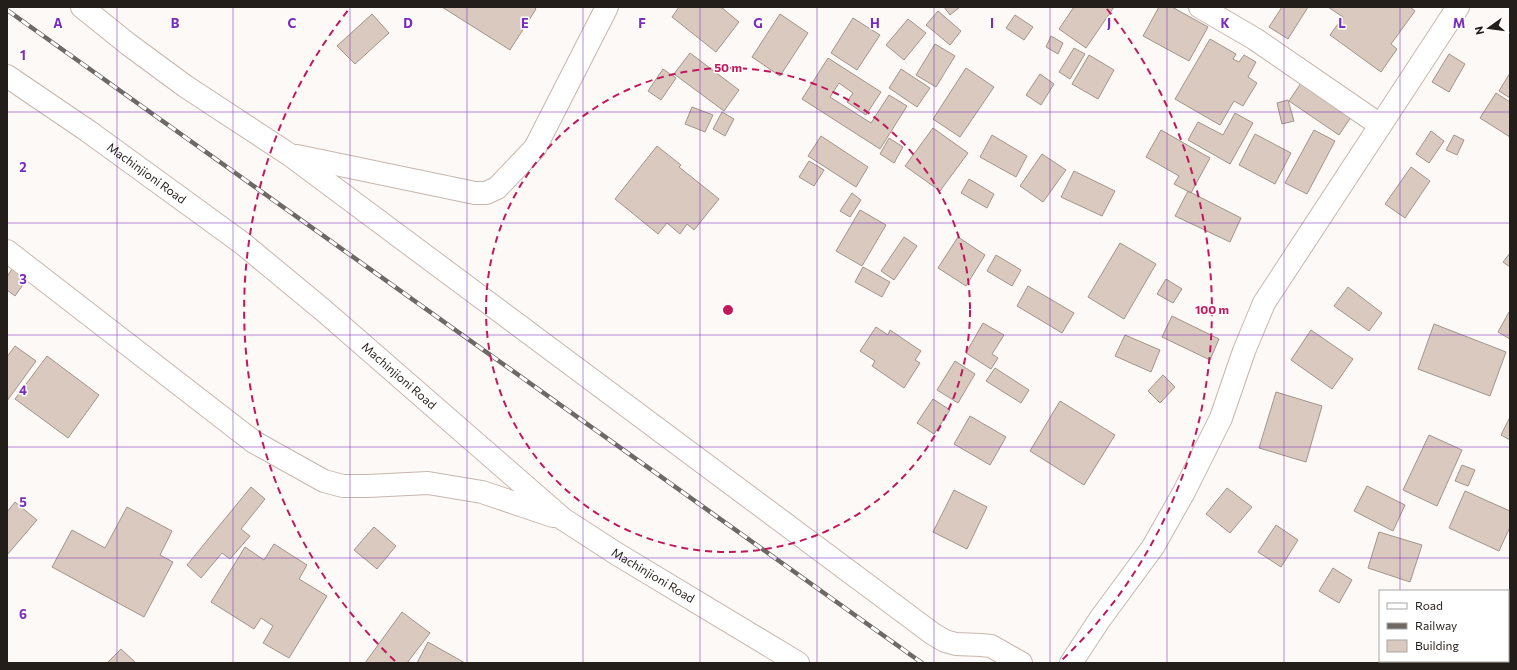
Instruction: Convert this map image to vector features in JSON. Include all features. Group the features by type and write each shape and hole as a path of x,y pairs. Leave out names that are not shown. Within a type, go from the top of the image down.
{"street":[{"path":"82,7 128,44 185,86 290,155 933,634 945,641 956,644 981,644 991,646 1021,663"},
{"path":"290,155 475,192 486,192 496,188 535,148 607,7"},
{"path":"1200,7 1255,39 1380,125"},
{"path":"1071,663 1100,619 1153,547 1184,492 1221,418 1244,351 1264,303 1458,7"},
{"name":"Machinjioni Road","path":"7,76 88,131 253,252 323,310 563,519 617,554 798,663"},
{"path":"7,252 254,442 324,481 343,486 428,483 454,487 482,492 563,519"}],"building":[{"path":"442,7 534,7 536,9 510,50"},
{"path":"679,7 721,7 739,22 716,52 672,17"},
{"path":"944,7 960,7 950,15"},
{"path":"1074,7 1114,7 1086,48 1059,29"},
{"path":"1159,7 1172,7 1208,27 1189,61 1143,36"},
{"path":"1282,7 1308,7 1288,39 1269,27"},
{"path":"1328,7 1410,7 1415,11 1391,44 1397,49 1381,72 1330,35 1343,17"},
{"path":"938,11 961,31 950,45 926,25"},
{"path":"372,14 389,33 355,64 337,46"},
{"path":"780,14 808,33 780,76 752,57"},
{"path":"1015,15 1033,27 1024,40 1006,28"},
{"path":"853,18 880,35 857,70 831,53"},
{"path":"908,19 926,33 904,60 886,45"},
{"path":"1051,36 1063,43 1058,54 1046,47"},
{"path":"1210,39 1236,54 1233,59 1239,62 1244,55 1256,62 1248,77 1257,83 1243,106 1234,101 1220,125 1175,99"},
{"path":"935,44 955,56 936,87 916,75"},
{"path":"1074,48 1085,54 1070,79 1059,72"},
{"path":"690,53 739,90 724,111 674,74"},
{"path":"1449,54 1465,64 1449,92 1432,82"},
{"path":"1089,55 1114,70 1098,99 1072,84"},
{"path":"828,58 881,92 866,115 847,102 853,93 839,83 830,97 871,123 889,95 907,106 880,149 802,99"},
{"path":"966,68 994,87 960,137 933,119"},
{"path":"663,69 676,78 661,100 648,91"},
{"path":"901,69 930,88 917,107 889,88"},
{"path":"1510,73 1510,98 1499,91"},
{"path":"1040,74 1054,84 1041,105 1026,95"},
{"path":"1303,80 1353,114 1339,135 1289,101"},
{"path":"1496,93 1510,102 1510,137 1480,118"},
{"path":"1288,100 1294,121 1282,124 1277,103"},
{"path":"692,107 713,115 705,132 685,124"},
{"path":"722,112 734,119 725,136 713,129"},
{"path":"1235,113 1253,123 1230,164 1188,140 1198,122 1223,135"},
{"path":"933,128 968,153 940,191 905,166"},
{"path":"1161,130 1210,158 1191,193 1174,184 1179,176 1146,157"},
{"path":"1314,130 1335,141 1307,194 1285,183"},
{"path":"1431,131 1444,141 1429,163 1416,154"},
{"path":"1255,134 1291,153 1275,184 1239,165"},
{"path":"992,135 1027,156 1016,177 980,157"},
{"path":"1454,135 1464,140 1457,155 1446,150"},
{"path":"821,136 868,167 856,187 808,156"},
{"path":"889,138 903,147 894,163 880,154"},
{"path":"657,146 681,165 679,167 719,199 694,230 687,224 680,234 667,223 658,234 615,199"},
{"path":"1042,154 1066,170 1043,202 1020,186"},
{"path":"809,161 824,170 814,186 799,177"},
{"path":"1411,167 1430,181 1405,218 1385,204"},
{"path":"1074,171 1115,191 1102,216 1061,197"},
{"path":"969,179 994,194 987,208 961,193"},
{"path":"1188,191 1241,218 1230,242 1175,216"},
{"path":"852,193 861,200 850,217 840,211"},
{"path":"860,210 886,225 862,266 836,251"},
{"path":"904,237 917,246 894,280 881,271"},
{"path":"958,237 985,255 966,286 938,268"},
{"path":"1120,243 1156,264 1124,319 1088,297"},
{"path":"1510,253 1510,267 1503,262"},
{"path":"996,255 1021,270 1012,286 987,271"},
{"path":"863,267 890,282 882,297 855,282"},
{"path":"12,269 27,279 15,296 7,290 7,277"},
{"path":"1166,279 1182,289 1173,303 1157,294"},
{"path":"1028,286 1074,313 1062,333 1017,306"},
{"path":"1348,287 1382,313 1369,331 1334,306"},
{"path":"1510,312 1510,339 1498,332"},
{"path":"1172,316 1219,339 1210,360 1162,337"},
{"path":"983,323 1004,335 992,354 998,358 991,369 966,353"},
{"path":"1434,324 1506,352 1490,396 1418,369"},
{"path":"876,327 888,335 890,330 921,351 915,360 920,363 904,388 872,366 875,361 860,351"},
{"path":"1311,330 1353,359 1332,389 1291,360"},
{"path":"1125,335 1160,350 1151,372 1115,356"},
{"path":"15,346 36,361 7,401 7,357"},
{"path":"47,356 99,395 68,438 15,399"},
{"path":"955,361 975,374 958,403 937,390"},
{"path":"995,368 1029,390 1021,403 986,381"},
{"path":"1163,375 1175,387 1160,403 1148,391"},
{"path":"1276,392 1322,406 1306,462 1259,448"},
{"path":"933,399 950,410 934,434 917,423"},
{"path":"1060,401 1115,435 1084,485 1030,451"},
{"path":"970,416 1006,437 990,465 954,444"},
{"path":"1510,417 1510,440 1501,435"},
{"path":"1429,435 1462,450 1437,506 1403,490"},
{"path":"1462,465 1475,470 1468,486 1455,481"},
{"path":"1367,486 1405,505 1393,531 1354,511"},
{"path":"251,487 265,499 241,529 250,536 230,559 222,553 201,578 187,565"},
{"path":"1227,488 1252,507 1230,533 1206,514"},
{"path":"954,490 987,507 967,549 933,532"},
{"path":"1465,491 1510,511 1510,527 1499,551 1449,528"},
{"path":"15,502 37,520 7,555 7,512"},
{"path":"127,507 172,531 160,555 173,562 144,617 52,567 72,530 105,548"},
{"path":"1276,525 1298,540 1281,567 1258,552"},
{"path":"374,527 396,546 377,569 354,550"},
{"path":"1379,532 1422,545 1410,582 1368,568"},
{"path":"274,544 307,565 299,579 327,596 289,658 263,643 273,626 261,618 254,629 211,602 245,547 264,560"},
{"path":"1333,568 1352,580 1339,603 1319,591"},
{"path":"402,612 430,633 407,663 365,663"},
{"path":"428,642 465,663 417,663"},
{"path":"121,649 136,663 107,663"}],"railway":[{"path":"7,10 922,663"}]}
